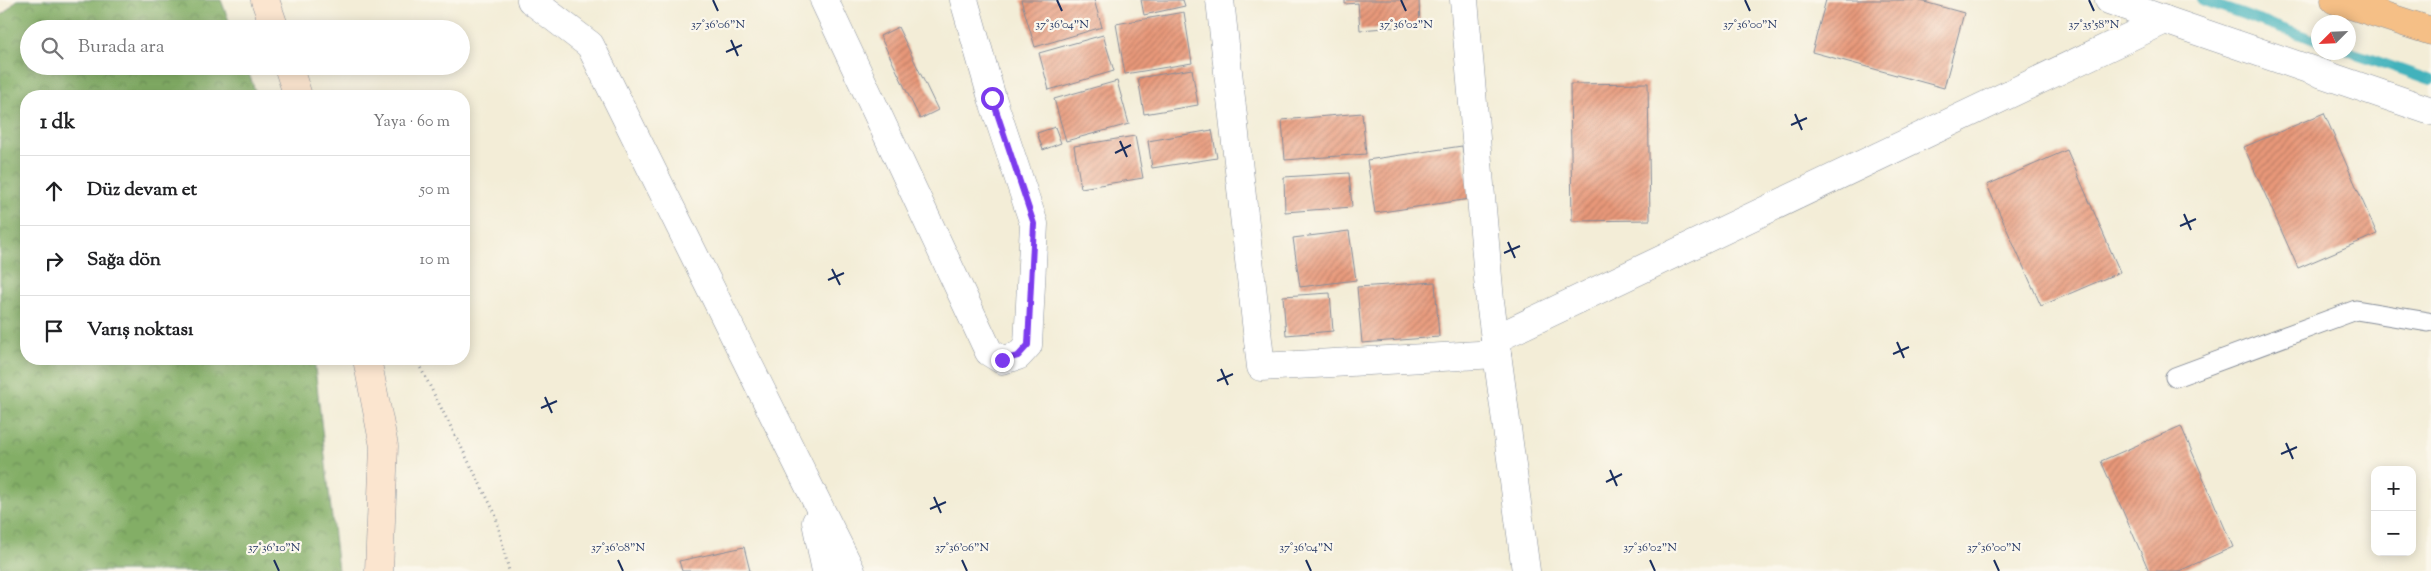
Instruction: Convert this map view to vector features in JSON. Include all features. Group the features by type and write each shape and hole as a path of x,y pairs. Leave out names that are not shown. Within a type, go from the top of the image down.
{"main road":[{"path":"2335,0 2431,31"}],"street":[{"path":"265,0 272,20"},
{"path":"531,0 590,45 851,571"},
{"path":"824,0 989,352 1002,360 1018,356 1028,345 1034,224 992,98 964,0"},
{"path":"1220,0 1261,367 1496,346 2165,20"},
{"path":"1464,0 1496,346 1526,571"},
{"path":"2109,0 2431,111"},
{"path":"291,75 296,90"},
{"path":"368,365 384,446 379,571"},
{"path":"809,486 826,571"}],"lane":[{"path":"2175,377 2356,310 2428,322"}],"path":[{"path":"419,365 495,513 509,571"}],"green space":[{"path":"17,0 221,0 229,20 20,20 20,75 249,75 255,90 20,90 20,365 315,365 338,571 0,571 0,17"}],"building":[{"path":"1021,0 1094,0 1102,27 1035,47"},
{"path":"1141,0 1183,0 1185,6 1144,15"},
{"path":"1345,0 1419,0 1420,25 1360,30 1358,3 1345,4"},
{"path":"1826,0 1917,0 1964,13 1944,88 1812,52"},
{"path":"1184,12 1192,63 1125,74 1116,24"},
{"path":"898,27 938,110 920,119 880,36"},
{"path":"1103,35 1114,71 1049,90 1039,53"},
{"path":"1192,69 1198,105 1144,114 1138,78"},
{"path":"1117,81 1129,124 1066,141 1054,99"},
{"path":"1648,83 1650,220 1572,221 1570,84"},
{"path":"1362,113 1366,154 1285,160 1282,120"},
{"path":"2324,113 2377,234 2298,268 2244,147"},
{"path":"1055,127 1061,143 1043,150 1037,133"},
{"path":"1212,130 1217,158 1152,168 1148,141"},
{"path":"1135,136 1143,178 1081,188 1074,146"},
{"path":"1462,146 1470,199 1375,213 1367,160"},
{"path":"2067,150 2120,272 2041,306 1987,185"},
{"path":"1349,173 1352,207 1285,212 1284,177"},
{"path":"1349,231 1356,280 1300,287 1293,238"},
{"path":"1435,282 1439,337 1362,343 1357,287"},
{"path":"1330,293 1333,331 1286,335 1283,296"},
{"path":"2181,426 2233,547 2179,571 2149,571 2101,461"},
{"path":"744,547 750,571 682,571 679,561"}],"waterway":[{"path":"2202,0 2311,39"},
{"path":"2356,54 2431,80"}],"route":[{"path":"992,98 1034,224 1028,345 1018,356 1002,360"}]}
